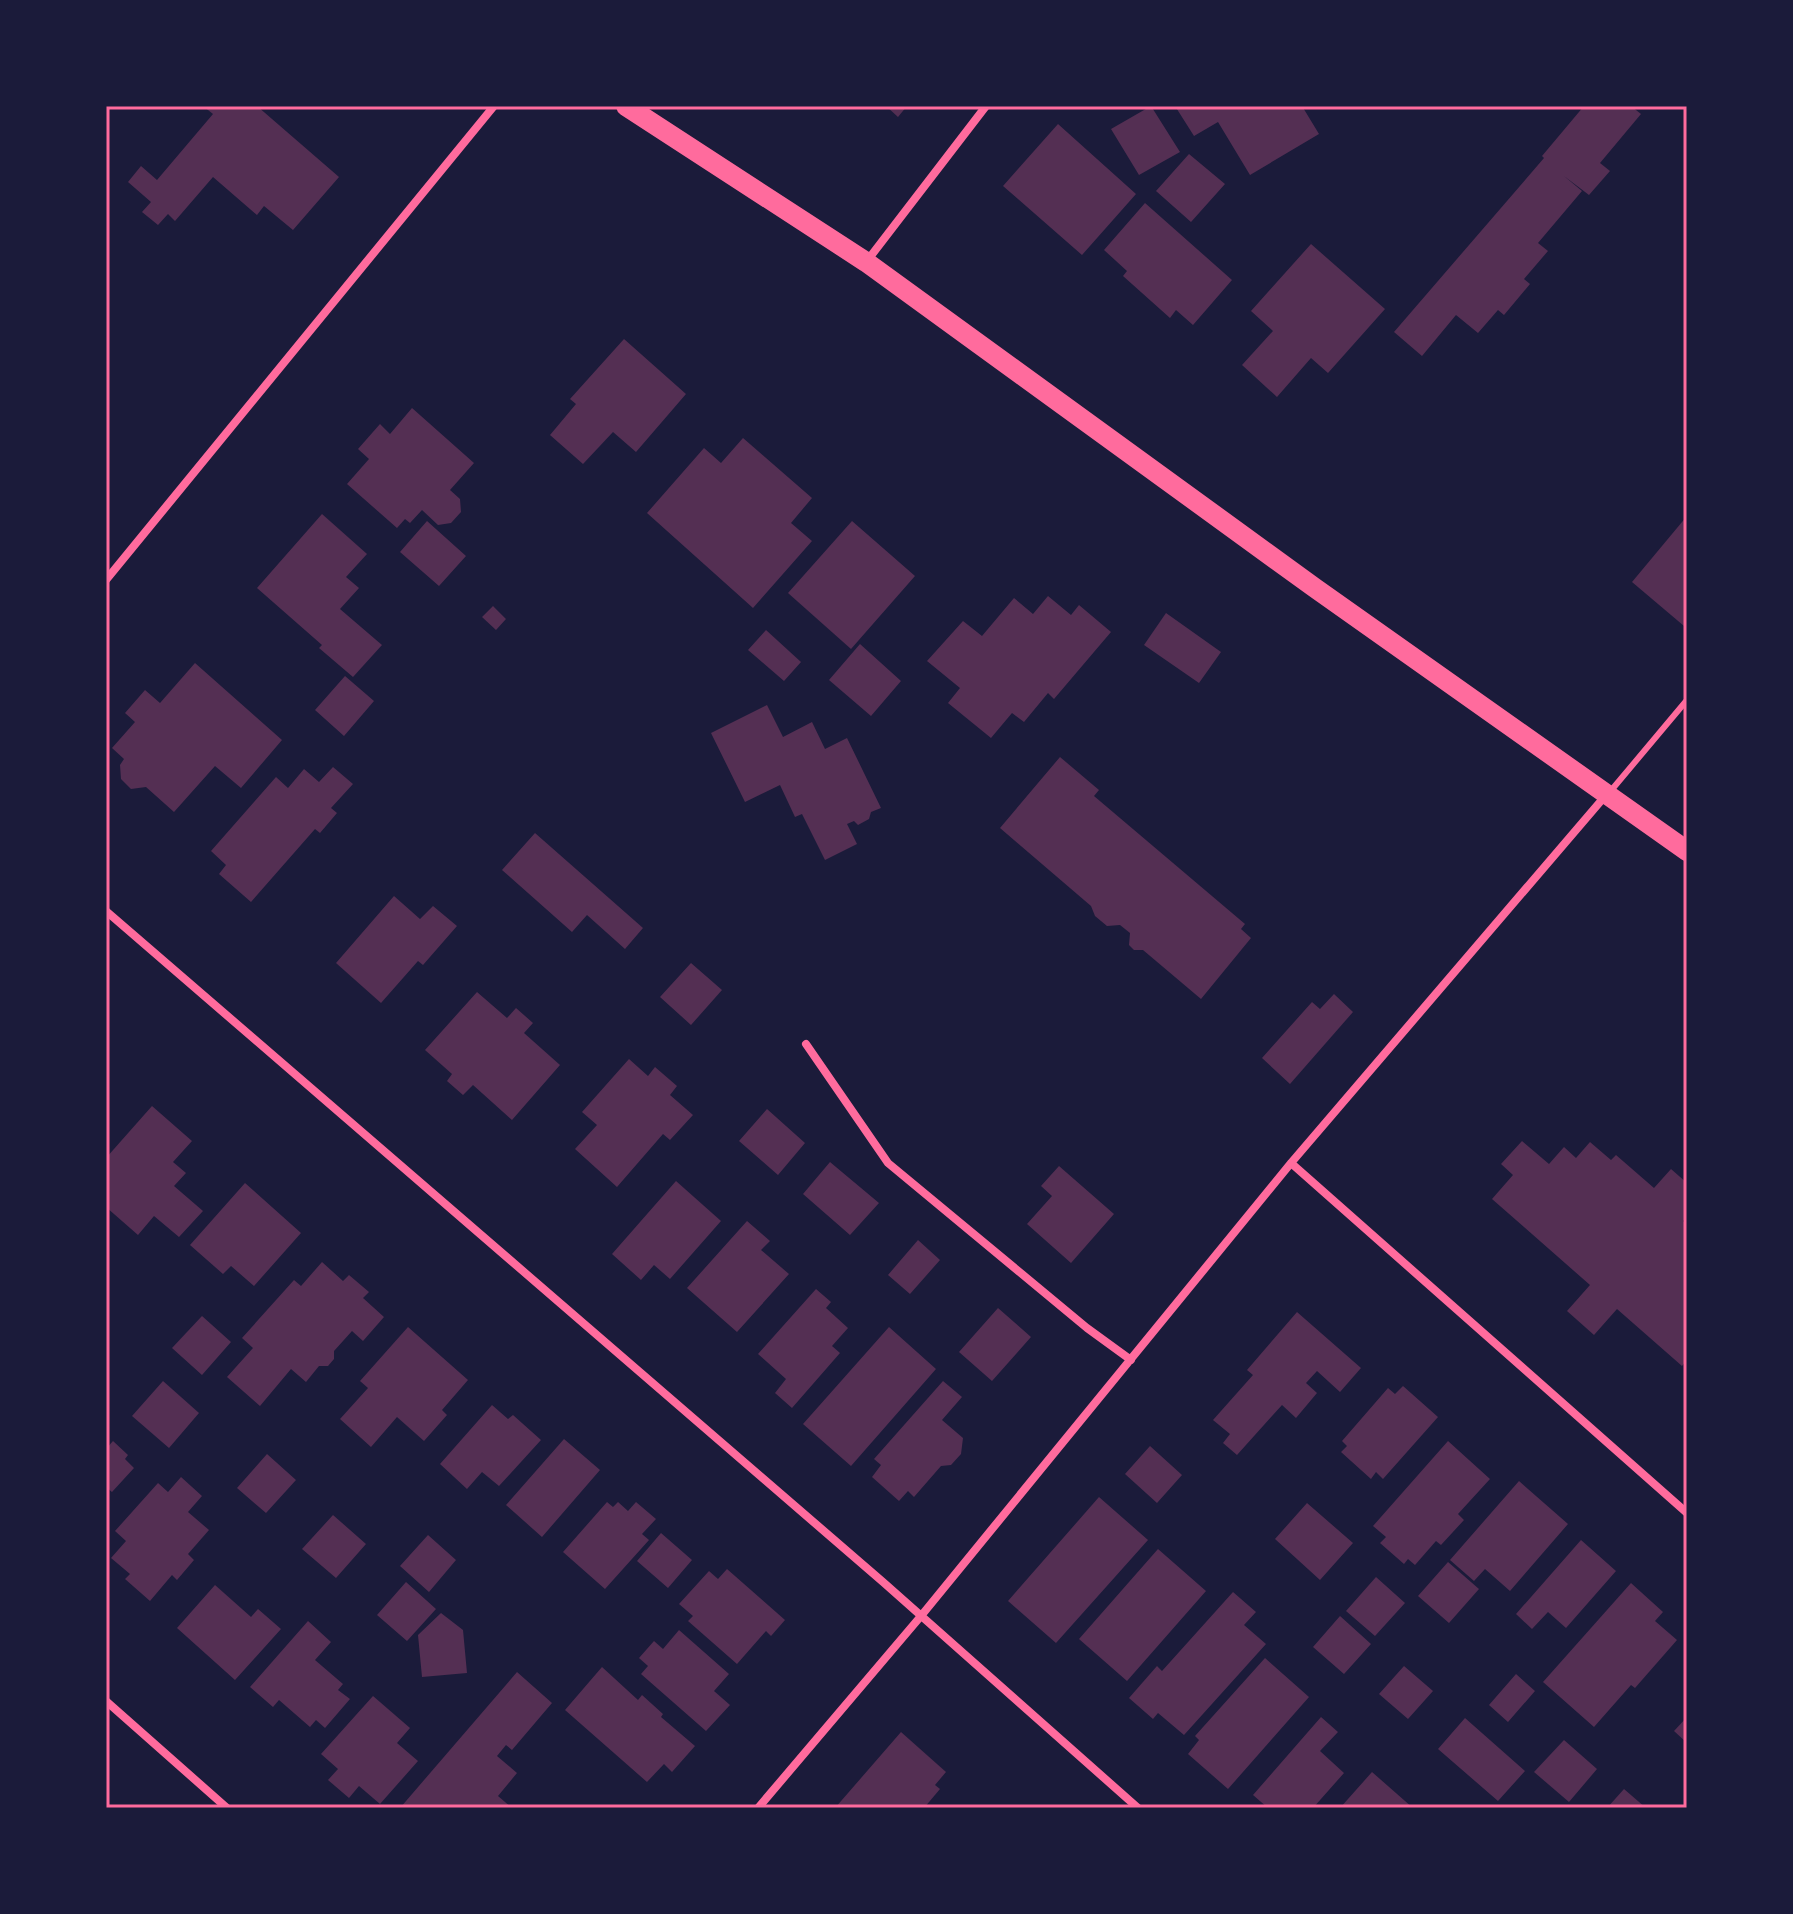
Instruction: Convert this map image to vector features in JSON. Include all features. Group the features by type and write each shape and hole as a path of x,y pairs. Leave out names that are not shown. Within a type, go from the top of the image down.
{"main road":[{"path":"626,106 866,262 1302,579 1687,851"}],"street":[{"path":"106,580 494,106"},
{"path":"866,262 986,106"},
{"path":"758,1808 921,1616 1291,1163 1606,795"},
{"path":"106,911 921,1616 1138,1808"},
{"path":"806,1044 888,1163 1087,1328 1131,1360"},
{"path":"1291,1163 1687,1513"},
{"path":"106,1701 227,1808"}],"lane":[{"path":"1606,795 1687,700"}],"building":[{"path":"203,106 257,106 339,177 293,230 264,206 257,215 213,177 175,221 168,214 158,225 142,212 151,202 128,182 141,166 157,180 213,114"},
{"path":"886,106 907,106 898,117"},
{"path":"1151,106 1180,152 1139,175 1111,129"},
{"path":"1175,106 1302,106 1319,134 1250,175 1218,122 1194,136"},
{"path":"1584,106 1631,106 1641,114 1600,163 1610,171 1589,195 1564,176 1582,191 1538,243 1548,251 1524,279 1530,284 1504,315 1498,310 1478,333 1456,315 1422,356 1394,332 1544,158 1542,156"},
{"path":"1058,124 1136,194 1082,255 1003,186"},
{"path":"1189,154 1225,184 1191,222 1156,191"},
{"path":"1145,203 1232,280 1193,325 1176,310 1170,318 1123,276 1127,271 1104,250"},
{"path":"1311,244 1385,309 1328,373 1311,358 1277,397 1242,365 1273,331 1251,311"},
{"path":"624,339 686,394 636,452 613,432 583,464 550,435 576,404 570,399"},
{"path":"412,408 474,463 450,490 460,499 461,512 451,523 438,525 422,510 410,523 405,519 397,528 347,484 369,459 358,449 380,424 390,434"},
{"path":"743,438 812,498 791,523 812,541 753,608 647,513 704,448 721,463"},
{"path":"322,514 367,554 346,577 359,588 340,609 382,645 353,677 257,588"},
{"path":"1687,516 1687,622 1684,626 1632,582"},
{"path":"427,521 466,556 439,586 400,552"},
{"path":"852,521 915,576 851,649 788,593"},
{"path":"1048,596 1071,615 1079,605 1111,632 1054,699 1048,693 1024,722 1012,713 991,738 948,703 960,688 927,661 963,621 982,636 1014,598 1033,614"},
{"path":"493,606 506,619 496,630 482,617"},
{"path":"1166,613 1221,652 1199,683 1144,645"},
{"path":"766,630 801,662 784,681 748,650"},
{"path":"860,644 901,681 871,716 829,680"},
{"path":"195,663 282,740 241,788 215,766 174,812 146,787 131,789 121,779 120,765 124,759 112,748 135,722 125,713 145,690 160,703"},
{"path":"345,676 374,701 344,736 315,710"},
{"path":"767,705 783,737 812,722 825,749 847,738 881,808 871,812 869,819 858,825 854,821 847,824 857,844 825,860 802,814 795,817 780,785 745,802 711,733"},
{"path":"1060,757 1099,790 1094,796 1245,924 1241,929 1251,938 1201,999 1143,950 1134,950 1129,945 1130,933 1120,925 1107,926 1095,916 1091,906 1000,828"},
{"path":"333,767 353,784 331,808 337,813 320,833 315,829 251,902 219,874 226,865 211,851 276,777 288,788 304,769 319,782"},
{"path":"535,833 643,928 625,949 587,915 572,932 502,870"},
{"path":"394,896 420,919 433,906 457,926 423,965 418,961 381,1003 336,963"},
{"path":"691,963 722,990 691,1025 660,997"},
{"path":"477,992 507,1018 516,1008 533,1023 524,1033 560,1065 512,1120 473,1085 463,1095 447,1081 452,1074 425,1050"},
{"path":"1334,994 1353,1012 1290,1084 1262,1058 1312,1002 1320,1009"},
{"path":"629,1059 648,1076 655,1067 677,1086 670,1095 693,1115 670,1140 663,1134 617,1187 575,1149 597,1125 582,1112"},
{"path":"152,1106 192,1141 173,1162 186,1173 174,1186 203,1211 179,1237 154,1216 138,1235 106,1207 106,1158"},
{"path":"767,1109 805,1143 778,1175 739,1141"},
{"path":"1522,1141 1549,1164 1564,1147 1576,1158 1590,1142 1611,1160 1616,1155 1654,1188 1671,1169 1687,1183 1687,1217 1683,1221 1687,1225 1687,1360 1682,1366 1617,1309 1594,1335 1567,1311 1590,1285 1492,1199 1513,1175 1501,1164"},
{"path":"830,1162 879,1203 850,1235 803,1194"},
{"path":"1059,1166 1114,1214 1071,1263 1027,1224 1052,1196 1041,1186"},
{"path":"676,1181 721,1221 670,1279 654,1265 641,1280 612,1254"},
{"path":"245,1183 301,1233 254,1286 231,1266 223,1274 190,1245"},
{"path":"747,1221 770,1241 761,1250 789,1274 737,1332 687,1288"},
{"path":"918,1240 940,1260 910,1294 888,1275"},
{"path":"322,1262 343,1281 349,1275 369,1292 363,1298 384,1317 363,1341 352,1331 334,1351 334,1359 328,1366 319,1366 306,1382 291,1369 260,1406 227,1377 253,1348 242,1338 294,1280 301,1286"},
{"path":"816,1289 831,1302 826,1308 848,1328 832,1346 840,1353 792,1408 775,1393 786,1379 758,1354"},
{"path":"998,1308 1031,1337 992,1381 959,1352"},
{"path":"1297,1312 1361,1368 1340,1392 1317,1371 1306,1383 1317,1393 1296,1418 1282,1405 1237,1455 1223,1443 1230,1434 1213,1420 1253,1375 1247,1370"},
{"path":"202,1316 231,1342 202,1375 172,1348"},
{"path":"408,1327 468,1380 442,1410 447,1415 424,1441 397,1417 371,1447 340,1419 368,1388 360,1381"},
{"path":"889,1327 936,1369 851,1466 803,1424"},
{"path":"163,1381 199,1413 169,1448 132,1416"},
{"path":"943,1381 962,1397 942,1420 963,1438 961,1454 951,1465 941,1466 914,1497 908,1491 899,1501 872,1477 881,1465 874,1459"},
{"path":"1403,1386 1438,1417 1383,1479 1376,1472 1371,1479 1341,1452 1347,1446 1342,1441 1388,1388 1395,1394"},
{"path":"492,1405 508,1419 513,1415 541,1440 499,1486 482,1472 467,1489 440,1464"},
{"path":"564,1439 600,1470 542,1537 506,1505"},
{"path":"113,1441 128,1455 125,1459 134,1468 112,1492 106,1487 106,1449"},
{"path":"1448,1441 1490,1479 1458,1514 1464,1520 1441,1545 1436,1541 1415,1565 1408,1559 1404,1564 1380,1543 1386,1537 1373,1526"},
{"path":"1150,1446 1182,1475 1157,1503 1125,1474"},
{"path":"267,1454 296,1480 266,1513 237,1488"},
{"path":"181,1477 202,1496 188,1512 209,1530 188,1554 194,1560 177,1580 172,1575 150,1601 125,1579 130,1574 111,1558 126,1541 115,1531 158,1483 168,1492"},
{"path":"1519,1481 1568,1524 1510,1591 1485,1569 1474,1581 1450,1560"},
{"path":"1099,1497 1148,1540 1056,1643 1008,1601"},
{"path":"607,1502 613,1507 618,1502 628,1511 636,1502 656,1519 642,1534 649,1540 605,1589 563,1552"},
{"path":"1307,1503 1353,1543 1320,1580 1275,1539"},
{"path":"333,1515 366,1544 336,1578 302,1549"},
{"path":"661,1533 692,1560 668,1588 637,1561"},
{"path":"428,1535 456,1560 429,1592 400,1566"},
{"path":"1581,1540 1616,1571 1566,1628 1548,1612 1532,1629 1516,1614"},
{"path":"1158,1549 1206,1591 1127,1681 1079,1639"},
{"path":"1448,1562 1479,1589 1449,1623 1418,1596"},
{"path":"727,1569 785,1620 771,1636 766,1631 737,1664 688,1621 693,1616 679,1604 709,1571 718,1579"},
{"path":"1376,1577 1405,1603 1375,1636 1346,1611"},
{"path":"406,1582 436,1609 407,1641 377,1615"},
{"path":"1631,1583 1663,1612 1655,1621 1677,1640 1635,1688 1631,1685 1594,1727 1543,1682"},
{"path":"215,1585 251,1617 258,1609 281,1629 235,1680 177,1628"},
{"path":"1233,1592 1256,1612 1244,1625 1266,1644 1184,1735 1158,1713 1153,1719 1129,1698 1157,1666 1162,1671"},
{"path":"441,1613 463,1630 467,1673 422,1677 418,1635"},
{"path":"1340,1616 1371,1644 1344,1674 1313,1647"},
{"path":"308,1621 331,1642 315,1660 343,1684 338,1690 350,1699 325,1728 316,1720 310,1727 279,1700 273,1707 250,1687"},
{"path":"679,1630 729,1674 714,1691 730,1705 706,1731 641,1674 648,1666 639,1658 654,1641 663,1649"},
{"path":"1265,1658 1309,1697 1228,1789 1188,1754 1199,1740 1195,1736"},
{"path":"1404,1666 1433,1691 1408,1719 1379,1694"},
{"path":"602,1667 638,1700 642,1695 663,1714 661,1717 695,1746 672,1772 664,1764 647,1782 565,1710"},
{"path":"517,1672 552,1703 512,1750 506,1745 497,1756 517,1773 498,1796 512,1808 400,1808"},
{"path":"1516,1674 1535,1691 1508,1722 1489,1705"},
{"path":"373,1696 410,1728 397,1743 418,1761 380,1804 359,1786 349,1798 328,1780 338,1769 321,1754"},
{"path":"1321,1717 1338,1732 1320,1751 1344,1773 1313,1808 1268,1808 1253,1795"},
{"path":"1687,1717 1687,1743 1674,1731"},
{"path":"1465,1718 1525,1771 1498,1801 1438,1749"},
{"path":"901,1732 946,1772 935,1785 940,1789 924,1808 835,1808"},
{"path":"1564,1740 1597,1769 1569,1802 1534,1772"},
{"path":"1372,1772 1413,1808 1340,1808"},
{"path":"1624,1789 1646,1808 1607,1808"}]}
